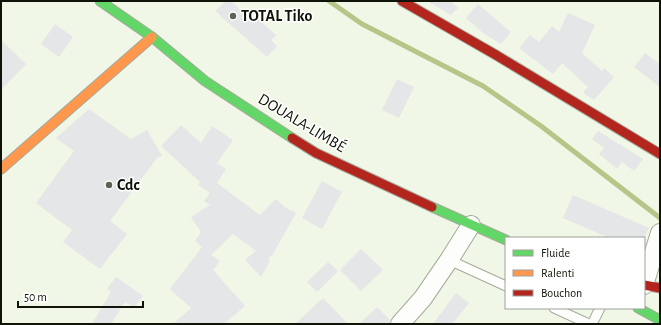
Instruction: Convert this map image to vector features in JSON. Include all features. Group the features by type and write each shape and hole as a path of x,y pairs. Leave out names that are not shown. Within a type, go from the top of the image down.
{"main road":[{"name":"DOUALA-LIMBÉ","path":"100,1 152,37 205,81 316,153 505,240"},
{"path":"402,1 496,55 660,154"},
{"path":"1,170 152,37"},
{"path":"645,285 660,288"},
{"path":"640,309 660,320"}],"street":[{"path":"400,324 423,298 450,260 471,225"},
{"path":"645,282 660,233"}],"lane":[{"path":"450,260 505,286"},
{"path":"556,309 589,324"},
{"path":"592,324 600,309"}],"building":[{"path":"226,1 231,1 251,20 255,16 276,35 271,40 277,46 267,57 215,11"},
{"path":"427,1 450,1 458,8 451,15"},
{"path":"478,4 511,32 501,44 483,33 466,18"},
{"path":"568,13 595,25 582,53 602,71 604,68 614,77 594,100 583,93 588,87 562,63 553,74 519,48 530,35 539,42 552,26 559,32"},
{"path":"55,24 73,37 59,57 41,44"},
{"path":"1,40 26,64 1,90"},
{"path":"645,53 660,64 660,87 634,67"},
{"path":"397,79 414,87 399,118 382,110"},
{"path":"89,109 131,139 147,130 162,156 157,158 110,221 127,234 100,269 63,242 72,230 36,203 74,151 56,138"},
{"path":"181,125 201,143 212,126 233,140 217,163 226,169 217,183 260,215 276,199 286,208 296,213 273,254 268,259 270,261 261,277 245,260 256,251 233,234 211,255 220,261 213,270 245,306 224,324 173,324 191,308 170,289 202,247 195,241 201,232 191,217 210,205 204,201 210,193 198,185 200,182 161,146"},
{"path":"598,131 643,159 634,171 622,162 617,169 599,154 604,148 592,139"},
{"path":"322,181 342,192 322,229 302,218"},
{"path":"573,195 649,228 644,237 607,237 563,218"},
{"path":"361,249 383,270 361,291 340,270"},
{"path":"328,262 338,271 317,292 307,282"},
{"path":"116,277 143,296 134,308 125,302 111,324 92,324 111,292 107,289"},
{"path":"456,293 469,303 452,324 433,324"},
{"path":"323,298 348,324 295,324"},
{"path":"377,307 390,320 390,324 359,324"}],"waterway":[{"path":"329,1 362,24 483,86 541,126 660,218"}],"traffic: fast":[{"path":"100,1 152,37 205,81 292,138"},
{"path":"432,207 505,240"},
{"path":"640,309 660,320"}],"traffic: slow":[{"path":"1,169 152,37"}],"traffic: jam":[{"path":"402,1 496,55 660,154"},
{"path":"292,138 316,153 432,207"},
{"path":"645,285 660,288"}],"place":[{"name":"TOTAL Tiko","path":"233,16"},
{"name":"Cdc","path":"109,185"}]}
